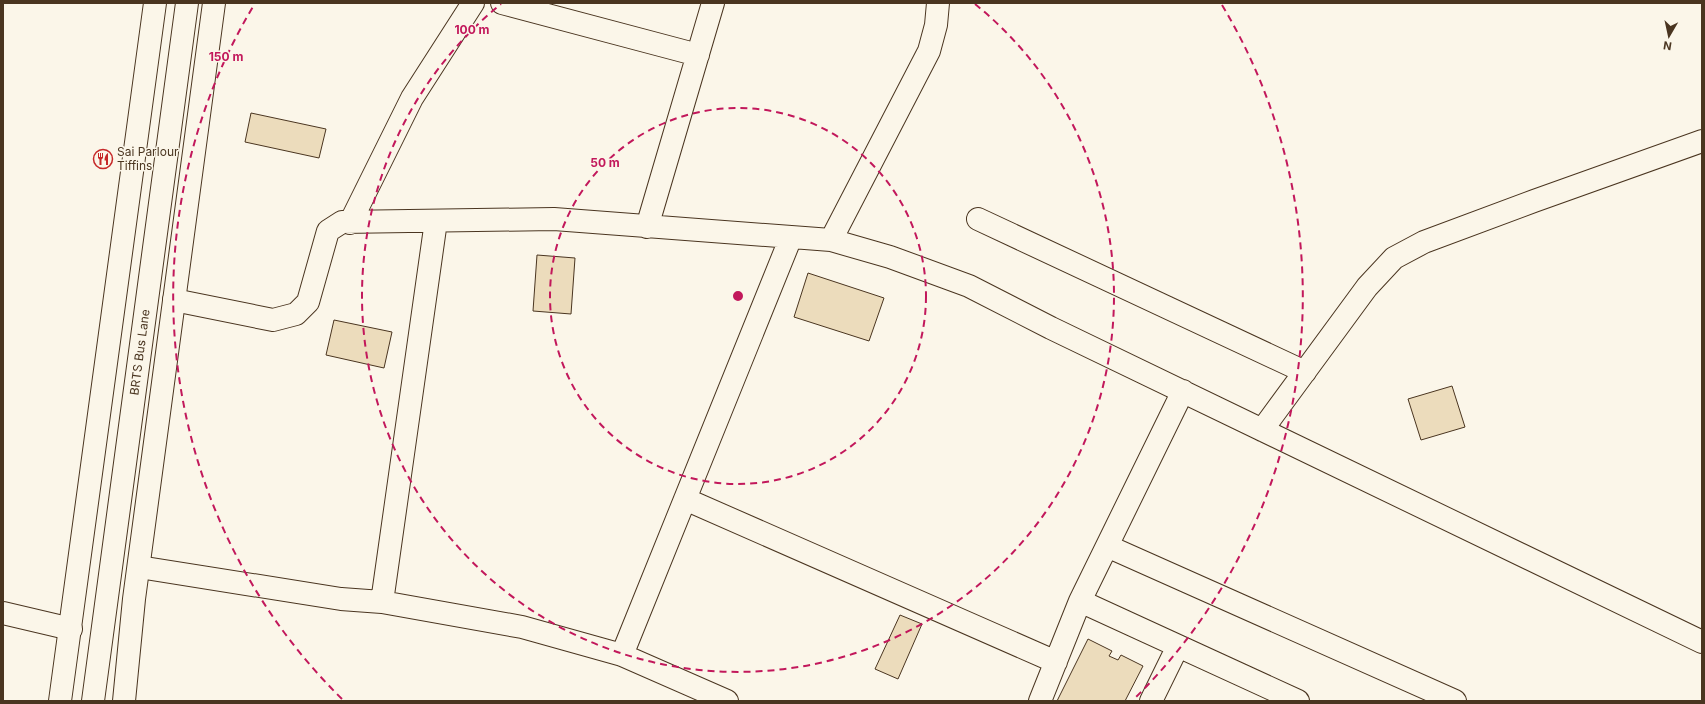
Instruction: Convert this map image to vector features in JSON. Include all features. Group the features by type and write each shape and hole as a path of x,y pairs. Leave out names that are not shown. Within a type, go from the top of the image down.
{"street":[{"path":"60,701 155,3"},
{"name":"BRTS Bus Lane","path":"93,701 187,3"},
{"path":"124,701 138,567 214,3"},
{"path":"350,222 412,98 473,3"},
{"path":"502,3 698,55"},
{"path":"648,227 713,3"},
{"path":"831,240 929,51 936,25 938,3"},
{"path":"1262,430 1367,287 1394,258 1432,239 1702,141"},
{"path":"174,300 273,320 296,314 308,302 328,231 342,222 554,219 831,240 890,257 970,286 1051,328 1702,642"},
{"path":"978,220 1305,372"},
{"path":"382,602 436,221"},
{"path":"622,655 791,237"},
{"path":"1040,701 1080,601 1183,391"},
{"path":"685,499 1056,662"},
{"path":"1107,546 1455,701"},
{"path":"138,567 341,599 382,602 522,627 622,655 727,701"},
{"path":"1080,601 1298,701"},
{"path":"3,613 71,629"},
{"path":"1151,701 1178,646"}],"building":[{"path":"251,113 326,129 319,158 245,142"},
{"path":"537,255 575,258 571,314 533,311"},
{"path":"808,273 884,298 869,341 794,317"},
{"path":"334,320 392,332 384,368 326,355"},
{"path":"1452,386 1465,427 1421,440 1408,399"},
{"path":"900,615 922,624 898,679 875,669"},
{"path":"1088,639 1112,651 1109,656 1118,660 1121,655 1143,666 1125,701 1057,701"}],"place":[{"name":"Sai Parlour Tiffins","path":"103,159"}]}
